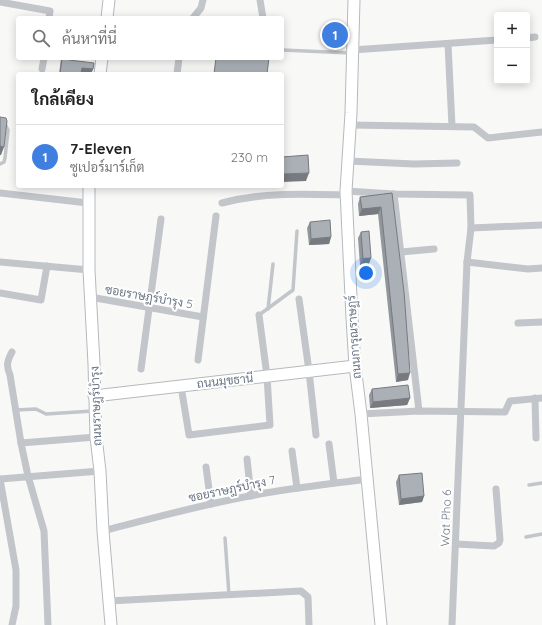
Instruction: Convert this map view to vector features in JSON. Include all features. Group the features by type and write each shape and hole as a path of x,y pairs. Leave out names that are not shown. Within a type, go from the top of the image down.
{"street":[{"path":"107,16 109,0"},
{"path":"195,16 201,8 203,0"},
{"path":"260,0 263,16"},
{"name":"ถนนการุณราษฏร์","path":"354,0 346,193 355,366 381,625"},
{"path":"0,2 50,11 49,16"},
{"path":"352,51 494,40"},
{"path":"448,44 452,126"},
{"path":"42,69 44,60"},
{"path":"100,72 102,60"},
{"path":"177,72 179,60"},
{"path":"350,125 474,127 488,138 542,132"},
{"path":"348,162 414,164 457,163"},
{"name":"ถนนราษฎร์บำรุง","path":"89,188 89,270 96,437 100,471 103,531 111,625"},
{"path":"0,193 88,203"},
{"path":"222,203 252,196 346,193 394,194 420,411"},
{"name":"Wat Pho 6","path":"394,194 470,194 470,228 467,262 452,625"},
{"path":"198,360 216,216"},
{"path":"141,369 160,219"},
{"path":"470,228 542,225"},
{"path":"401,252 434,249"},
{"path":"0,262 89,270"},
{"path":"467,262 528,269 542,268"},
{"path":"0,293 41,300 47,266"},
{"name":"ซอยราษฎร์บำรุง 5","path":"90,297 203,317"},
{"path":"300,299 316,435"},
{"path":"181,386 189,435 270,425 267,376 259,315"},
{"path":"518,324 542,322"},
{"path":"12,352 7,360 7,368 10,375 28,476 44,531 48,625"},
{"name":"ถนนมุขธานี","path":"94,396 355,366"},
{"path":"361,414 420,411 505,412 510,401 539,398 536,438"},
{"path":"21,443 96,437"},
{"path":"329,444 334,483"},
{"path":"292,451 297,488"},
{"path":"247,459 251,496"},
{"path":"206,466 211,504"},
{"path":"12,625 16,606 16,570 0,479 100,471"},
{"name":"ซอยราษฎร์บำรุง 7","path":"103,531 211,504 251,496 297,488 367,479"},
{"path":"456,544 494,546 499,543 496,489"},
{"path":"109,601 301,591 308,597 309,625"}],"lane":[{"path":"284,50 352,51"},
{"path":"0,123 5,124 8,130 5,158 4,162 0,164"},
{"path":"259,315 293,290 297,231"},
{"path":"268,309 273,264"},
{"path":"16,410 36,409 46,414 95,411"},
{"path":"529,485 542,483"},
{"path":"526,537 542,534"},
{"path":"225,538 229,595"}],"building":[{"path":"62,60 94,63 93,69 82,68 81,72 60,72"},
{"path":"216,60 269,60 267,72 214,72"},
{"path":"0,117 6,118 7,121 4,147 0,146"},
{"path":"308,155 309,173 284,174 284,157"},
{"path":"392,193 404,292 410,373 398,374 381,207 362,209 360,197"},
{"path":"330,220 331,237 311,239 310,222"},
{"path":"369,231 371,258 363,259 361,232"},
{"path":"408,385 410,398 373,402 372,389"},
{"path":"422,473 424,496 401,499 399,475"}],"place":[{"name":"7-Eleven","path":"335,35"}]}
